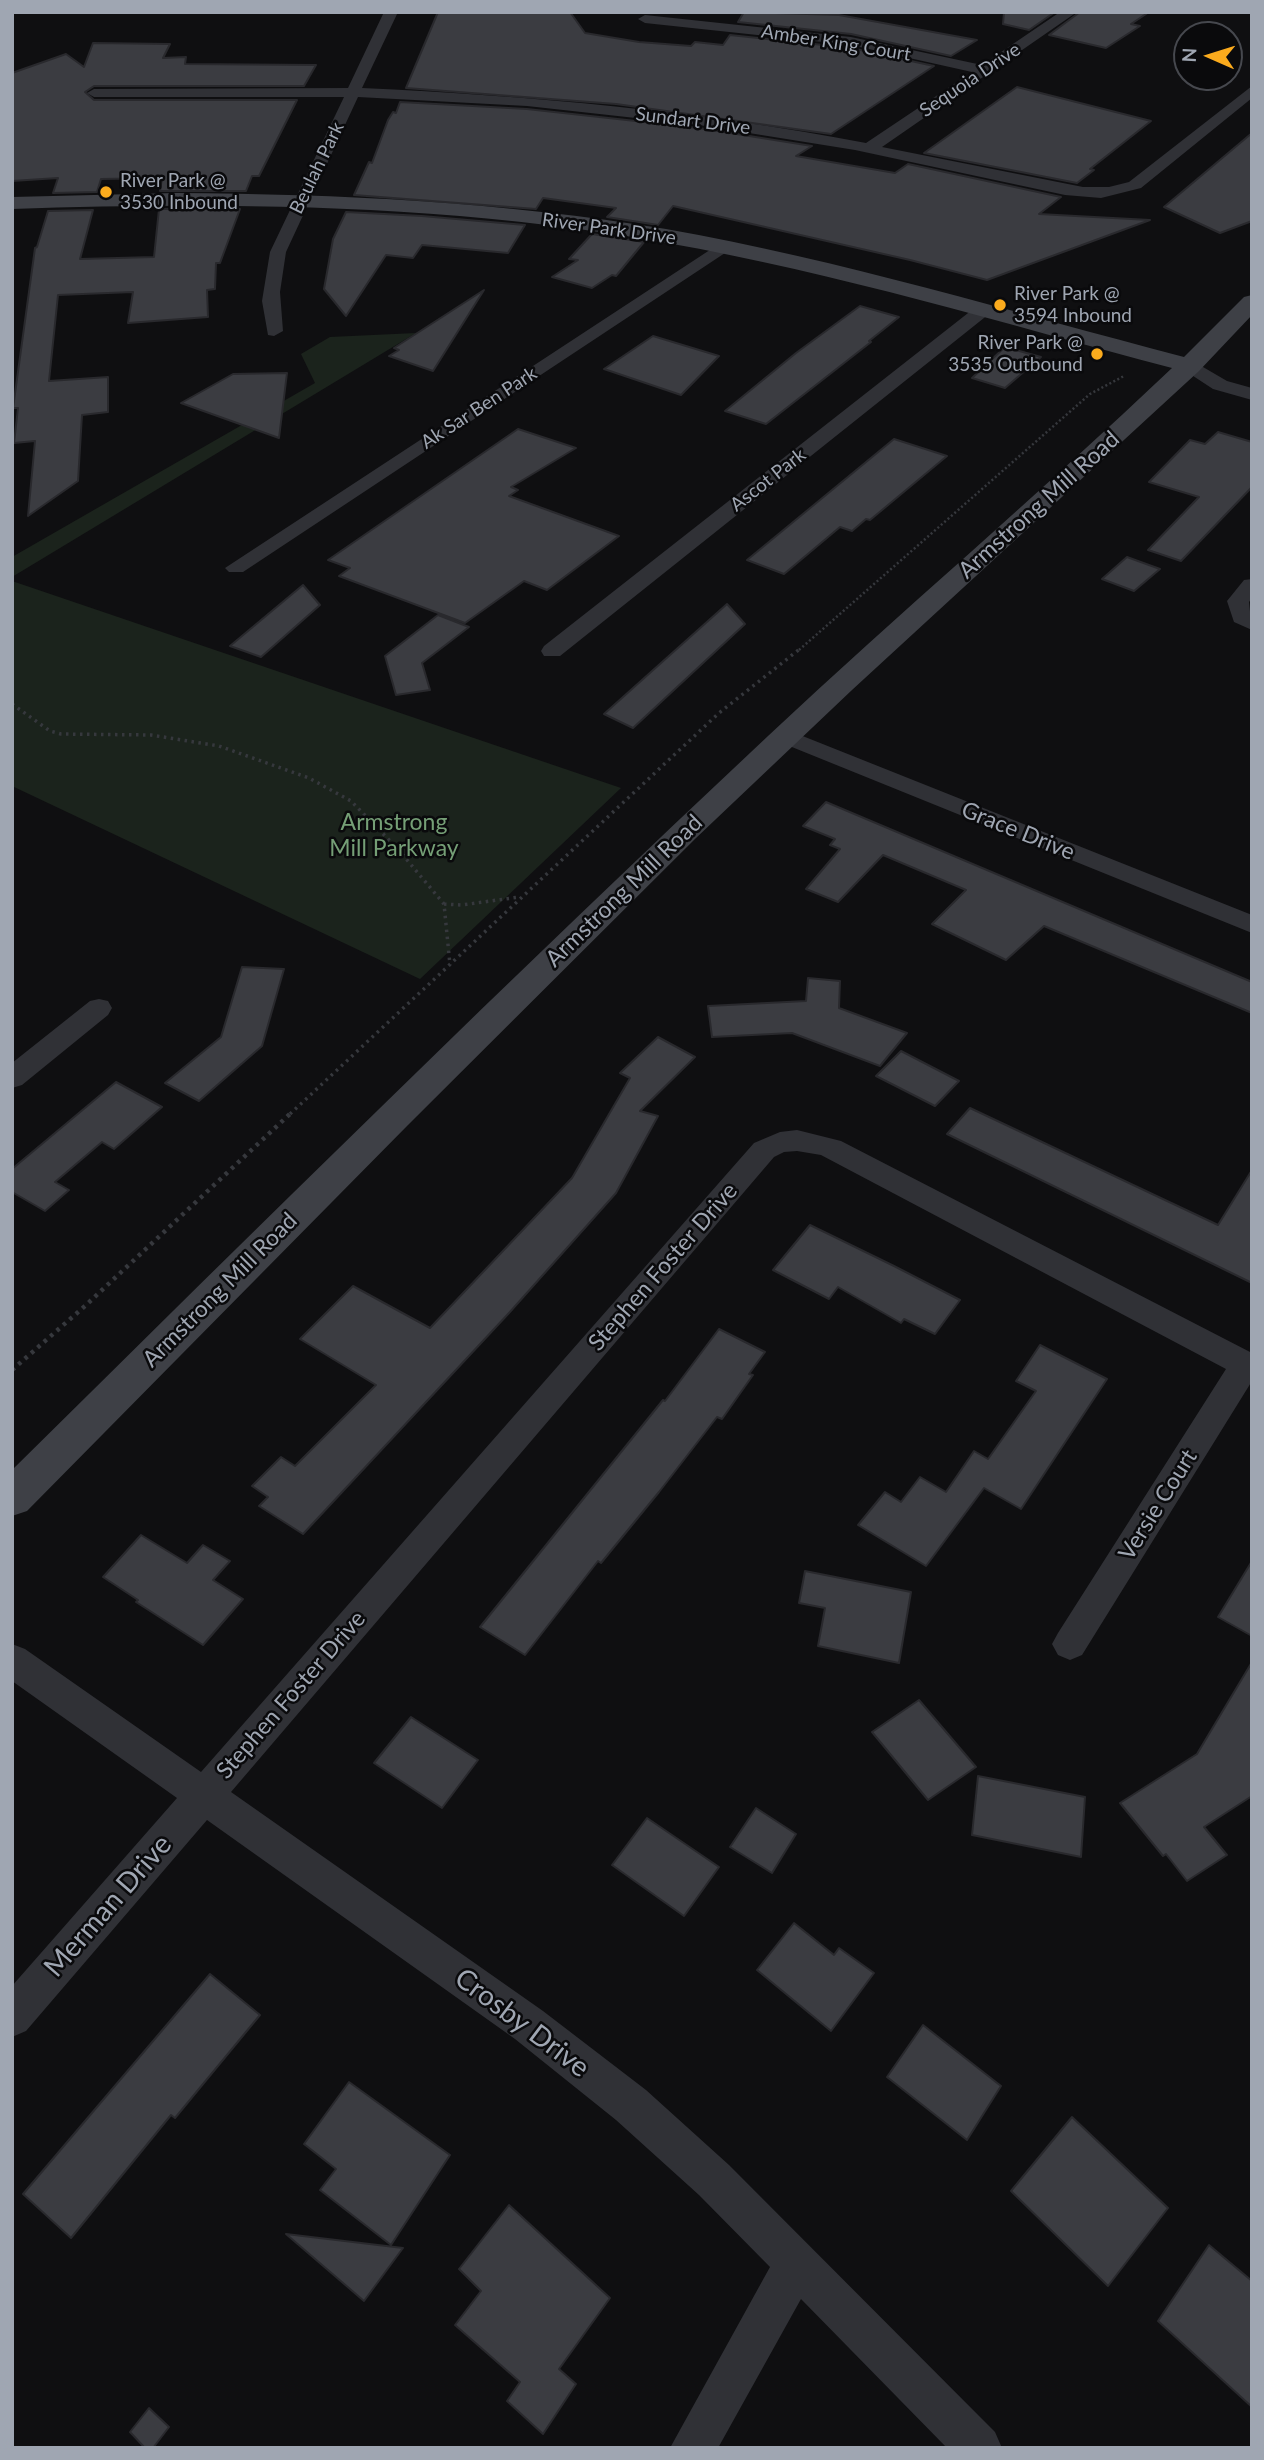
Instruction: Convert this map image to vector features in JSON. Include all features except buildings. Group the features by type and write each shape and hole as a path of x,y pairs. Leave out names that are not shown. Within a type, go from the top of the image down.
{"main road":[{"name":"River Park Drive","path":"12,203 156,198 300,201 514,215 613,228 822,268 1191,366"},
{"name":"Armstrong Mill Road","path":"12,1498 479,1031 785,736 1191,366 1252,302"}],"street":[{"name":"Beulah Park","path":"274,331 270,299 273,270 300,201 355,92 391,12"},
{"name":"Sequoia Drive","path":"870,148 1070,12"},
{"name":"Amber King Court","path":"645,19 851,41 984,70"},
{"name":"Sundart Drive","path":"94,93 232,90 355,92 573,106 716,123 870,148 1065,190 1112,193 1135,185 1252,90"},
{"name":"Ak Sar Ben Park","path":"236,568 722,247"},
{"name":"Ascot Park","path":"552,651 983,310"},
{"name":"River Park Drive","path":"1191,366 1234,369"},
{"name":"River Park Drive","path":"1191,366 1220,385 1252,394"},
{"path":"1252,585 1238,601 1242,617 1252,624"},
{"name":"Grace Drive","path":"785,736 1252,925"},
{"path":"12,1079 99,1008"},
{"name":"Stephen Foster Drive","path":"203,1795 764,1150 774,1144 791,1140 811,1140 831,1148 1249,1367"},
{"name":"Versie Court","path":"1070,1644 1249,1367"},
{"name":"Crosby Drive","path":"12,1660 529,2025 631,2105 714,2180 979,2448"},
{"name":"Merman Drive","path":"12,2017 203,1795"},
{"path":"693,2448 797,2262"}],"path":[{"path":"12,1370 85,1306 719,713 789,659 1090,394 1130,374"},
{"path":"12,704 50,731 61,734 166,736 219,746 309,778 351,801 373,821 444,904 450,965"},
{"path":"444,904 462,905 522,897"}],"green space":[{"path":"416,333 12,577 12,557 315,383 301,354 330,337"},
{"name":"Armstrong Mill Parkway","path":"12,581 621,788 420,979 12,786"}],"place":[{"name":"River Park @ 3530 Inbound","path":"106,192"},
{"name":"River Park @ 3594 Inbound","path":"1000,305"},
{"name":"River Park @ 3535 Outbound","path":"1097,354"}]}
